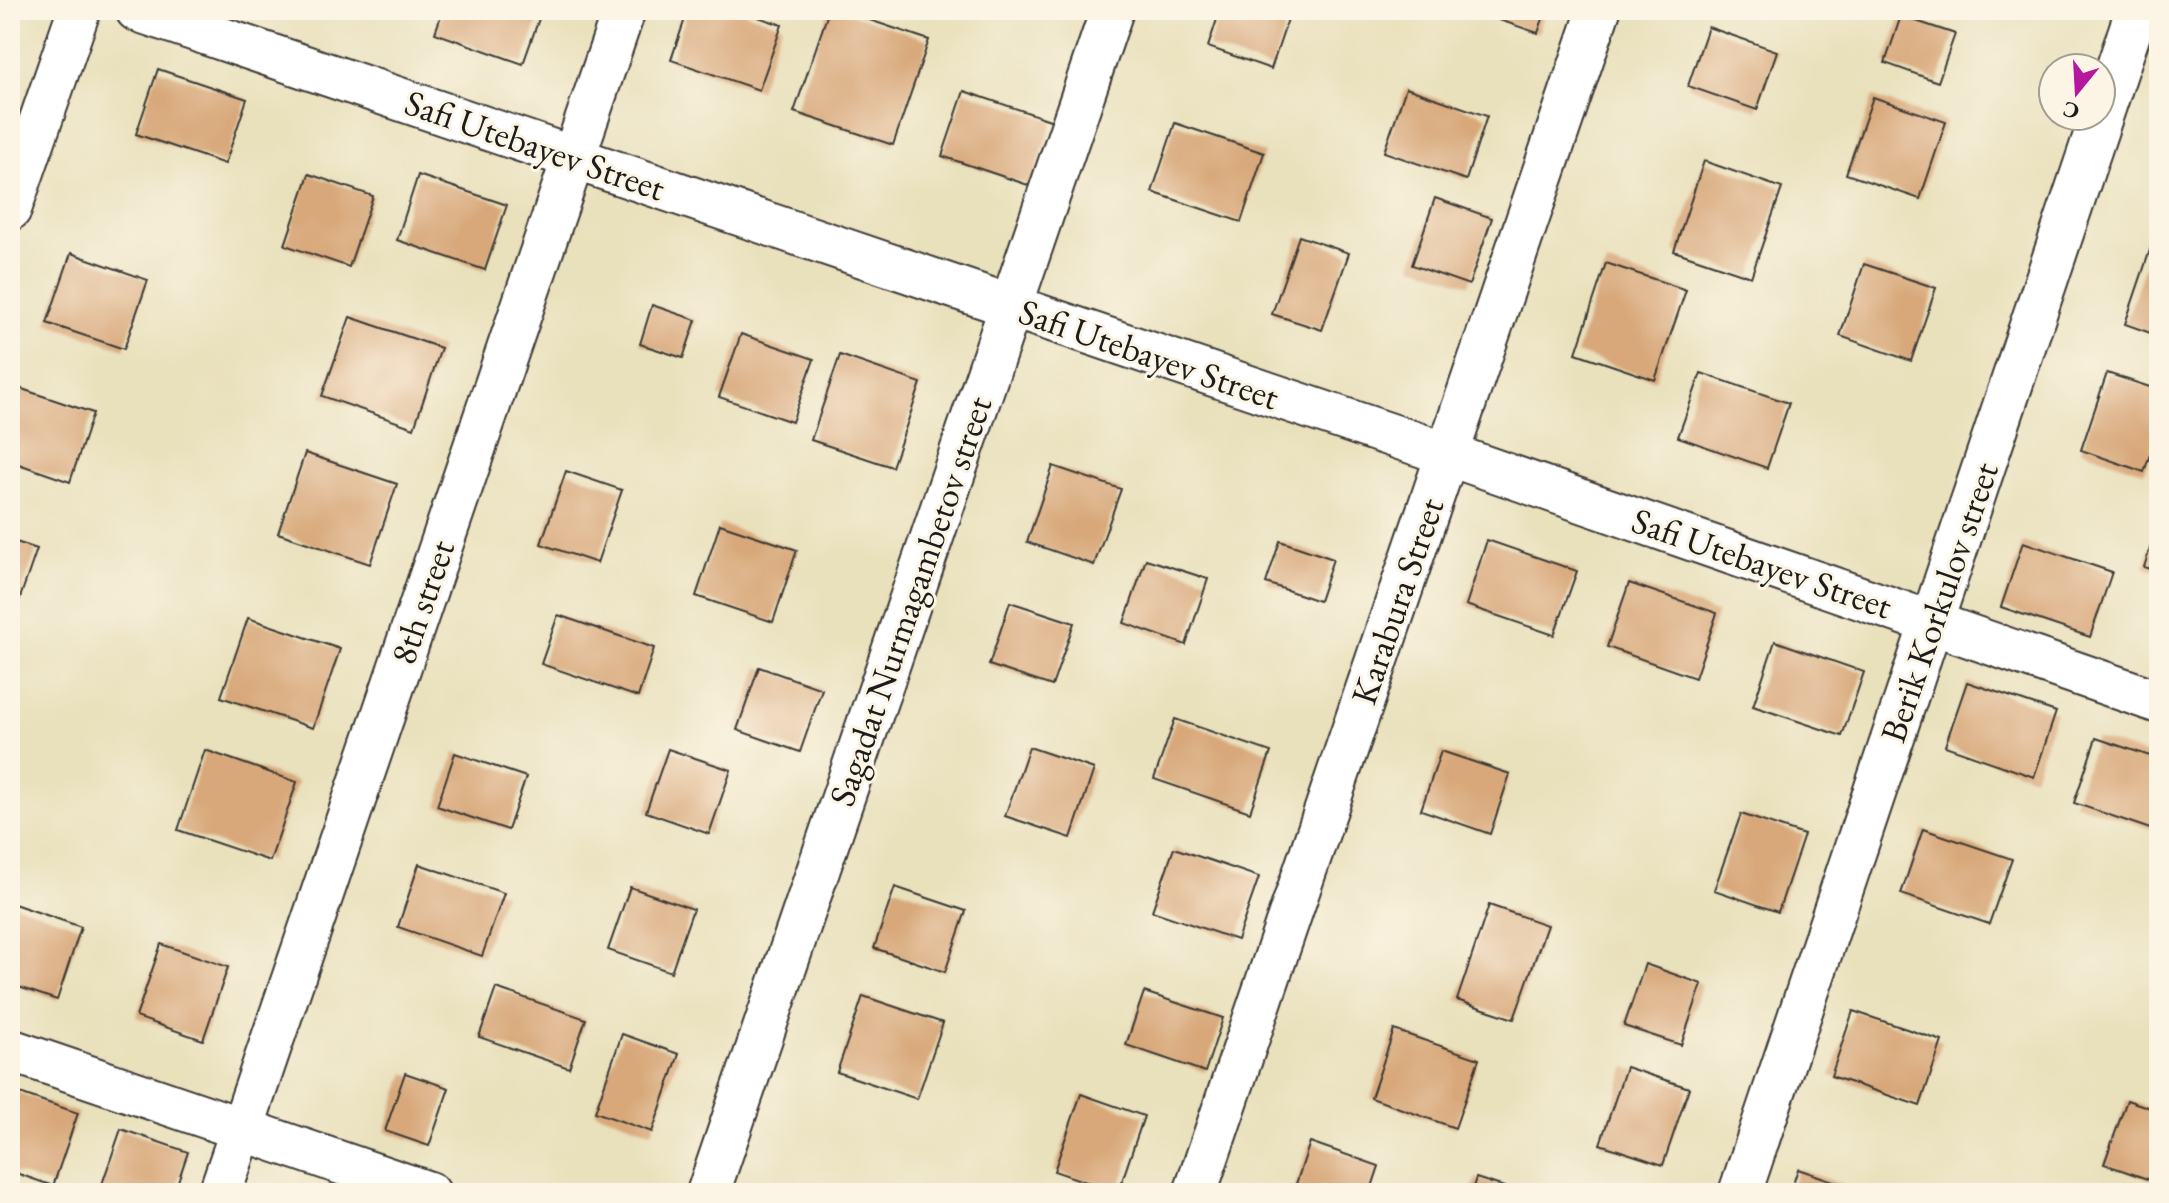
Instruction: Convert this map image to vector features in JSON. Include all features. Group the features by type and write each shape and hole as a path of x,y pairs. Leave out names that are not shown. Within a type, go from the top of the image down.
{"street":[{"path":"10,209 79,10"},
{"name":"Safi Utebayev Street","path":"137,10 1447,454 2159,702"},
{"name":"8th street","path":"220,1193 624,10"},
{"name":"Sagadat Nurmagambetov street","path":"708,1193 1112,10"},
{"name":"Karabura Street","path":"1195,1193 1599,10"},
{"name":"Berik Korkulov street","path":"1740,1193 2137,10"},
{"path":"10,1050 429,1193"}],"building":[{"path":"443,10 542,10 523,64 435,33"},
{"path":"688,10 737,10 782,25 759,90 671,60"},
{"path":"829,10 840,10 929,40 893,145 794,112"},
{"path":"1220,10 1291,10 1271,69 1208,47"},
{"path":"1480,10 1546,10 1538,33 1479,13"},
{"path":"1901,16 1955,34 1938,82 1885,63"},
{"path":"1708,27 1777,51 1757,110 1688,86"},
{"path":"158,69 247,99 225,164 136,134"},
{"path":"1406,88 1487,116 1466,180 1384,152"},
{"path":"964,91 1053,121 1031,186 942,156"},
{"path":"1873,97 1946,122 1920,199 1846,174"},
{"path":"1175,123 1264,153 1241,222 1152,192"},
{"path":"1704,161 1782,188 1751,277 1674,251"},
{"path":"309,174 373,196 349,267 285,245"},
{"path":"418,175 507,205 485,270 397,240"},
{"path":"1435,198 1492,218 1469,285 1412,265"},
{"path":"1299,236 1349,253 1322,330 1272,314"},
{"path":"2151,247 2159,250 2159,336 2125,324"},
{"path":"71,253 148,280 124,349 47,323"},
{"path":"1606,263 1686,290 1655,380 1576,353"},
{"path":"1864,264 1936,288 1911,361 1840,336"},
{"path":"652,305 696,320 683,358 640,344"},
{"path":"350,317 441,348 414,428 322,396"},
{"path":"741,334 814,359 792,422 719,397"},
{"path":"840,355 921,383 892,467 811,440"},
{"path":"1701,373 1789,403 1767,468 1678,437"},
{"path":"2107,373 2159,390 2159,428 2144,472 2081,450"},
{"path":"16,387 93,413 70,482 10,461 10,405"},
{"path":"305,453 397,484 370,564 278,533"},
{"path":"1053,466 1121,489 1094,565 1027,542"},
{"path":"566,471 622,490 597,563 541,544"},
{"path":"720,524 797,550 773,622 696,596"},
{"path":"2159,524 2159,572 2144,567"},
{"path":"10,540 37,549 13,618 10,616"},
{"path":"1487,540 1577,571 1554,635 1466,605"},
{"path":"1280,541 1333,559 1319,601 1266,583"},
{"path":"2023,542 2112,572 2090,637 2001,607"},
{"path":"1146,559 1208,579 1186,645 1124,623"},
{"path":"1629,583 1717,613 1695,678 1607,647"},
{"path":"1010,602 1074,623 1052,686 989,665"},
{"path":"558,615 654,648 638,697 541,664"},
{"path":"248,618 340,649 313,728 221,697"},
{"path":"1775,641 1864,672 1842,736 1753,706"},
{"path":"759,667 822,689 800,752 737,730"},
{"path":"1967,682 2056,712 2034,777 1945,746"},
{"path":"1175,719 1271,752 1250,812 1154,779"},
{"path":"2096,738 2159,759 2159,832 2074,803"},
{"path":"1029,747 1094,769 1071,838 1005,816"},
{"path":"668,749 731,770 709,834 646,812"},
{"path":"205,750 297,782 270,861 178,830"},
{"path":"1441,751 1510,774 1490,834 1421,810"},
{"path":"455,753 526,777 508,830 437,806"},
{"path":"1741,814 1804,835 1778,912 1714,890"},
{"path":"1923,829 2012,859 1989,924 1901,894"},
{"path":"1174,848 1259,877 1237,940 1152,911"},
{"path":"419,864 504,893 482,956 398,927"},
{"path":"630,887 693,909 671,972 608,950"},
{"path":"895,887 966,911 945,972 874,948"},
{"path":"14,904 81,927 57,1000 10,984 10,915"},
{"path":"1489,905 1547,925 1514,1019 1457,1000"},
{"path":"161,944 228,967 203,1040 136,1017"},
{"path":"1645,964 1702,984 1681,1045 1624,1026"},
{"path":"496,988 586,1019 569,1068 479,1037"},
{"path":"1144,992 1223,1018 1205,1072 1126,1045"},
{"path":"863,996 943,1023 917,1099 837,1072"},
{"path":"1853,1011 1942,1041 1920,1106 1831,1076"},
{"path":"1394,1030 1479,1059 1455,1128 1371,1098"},
{"path":"622,1034 679,1054 652,1132 595,1112"},
{"path":"1626,1067 1689,1088 1663,1165 1600,1144"},
{"path":"405,1073 449,1088 429,1146 385,1131"},
{"path":"11,1090 78,1113 53,1186 10,1171"},
{"path":"1081,1094 1144,1116 1118,1193 1054,1171"},
{"path":"2127,1100 2159,1111 2159,1183 2104,1164"},
{"path":"121,1129 188,1152 174,1193 99,1193"},
{"path":"1310,1142 1379,1166 1370,1193 1293,1193"},
{"path":"1798,1169 1868,1193 1790,1193"},
{"path":"1476,1178 1520,1192 1520,1193 1471,1193"}]}
